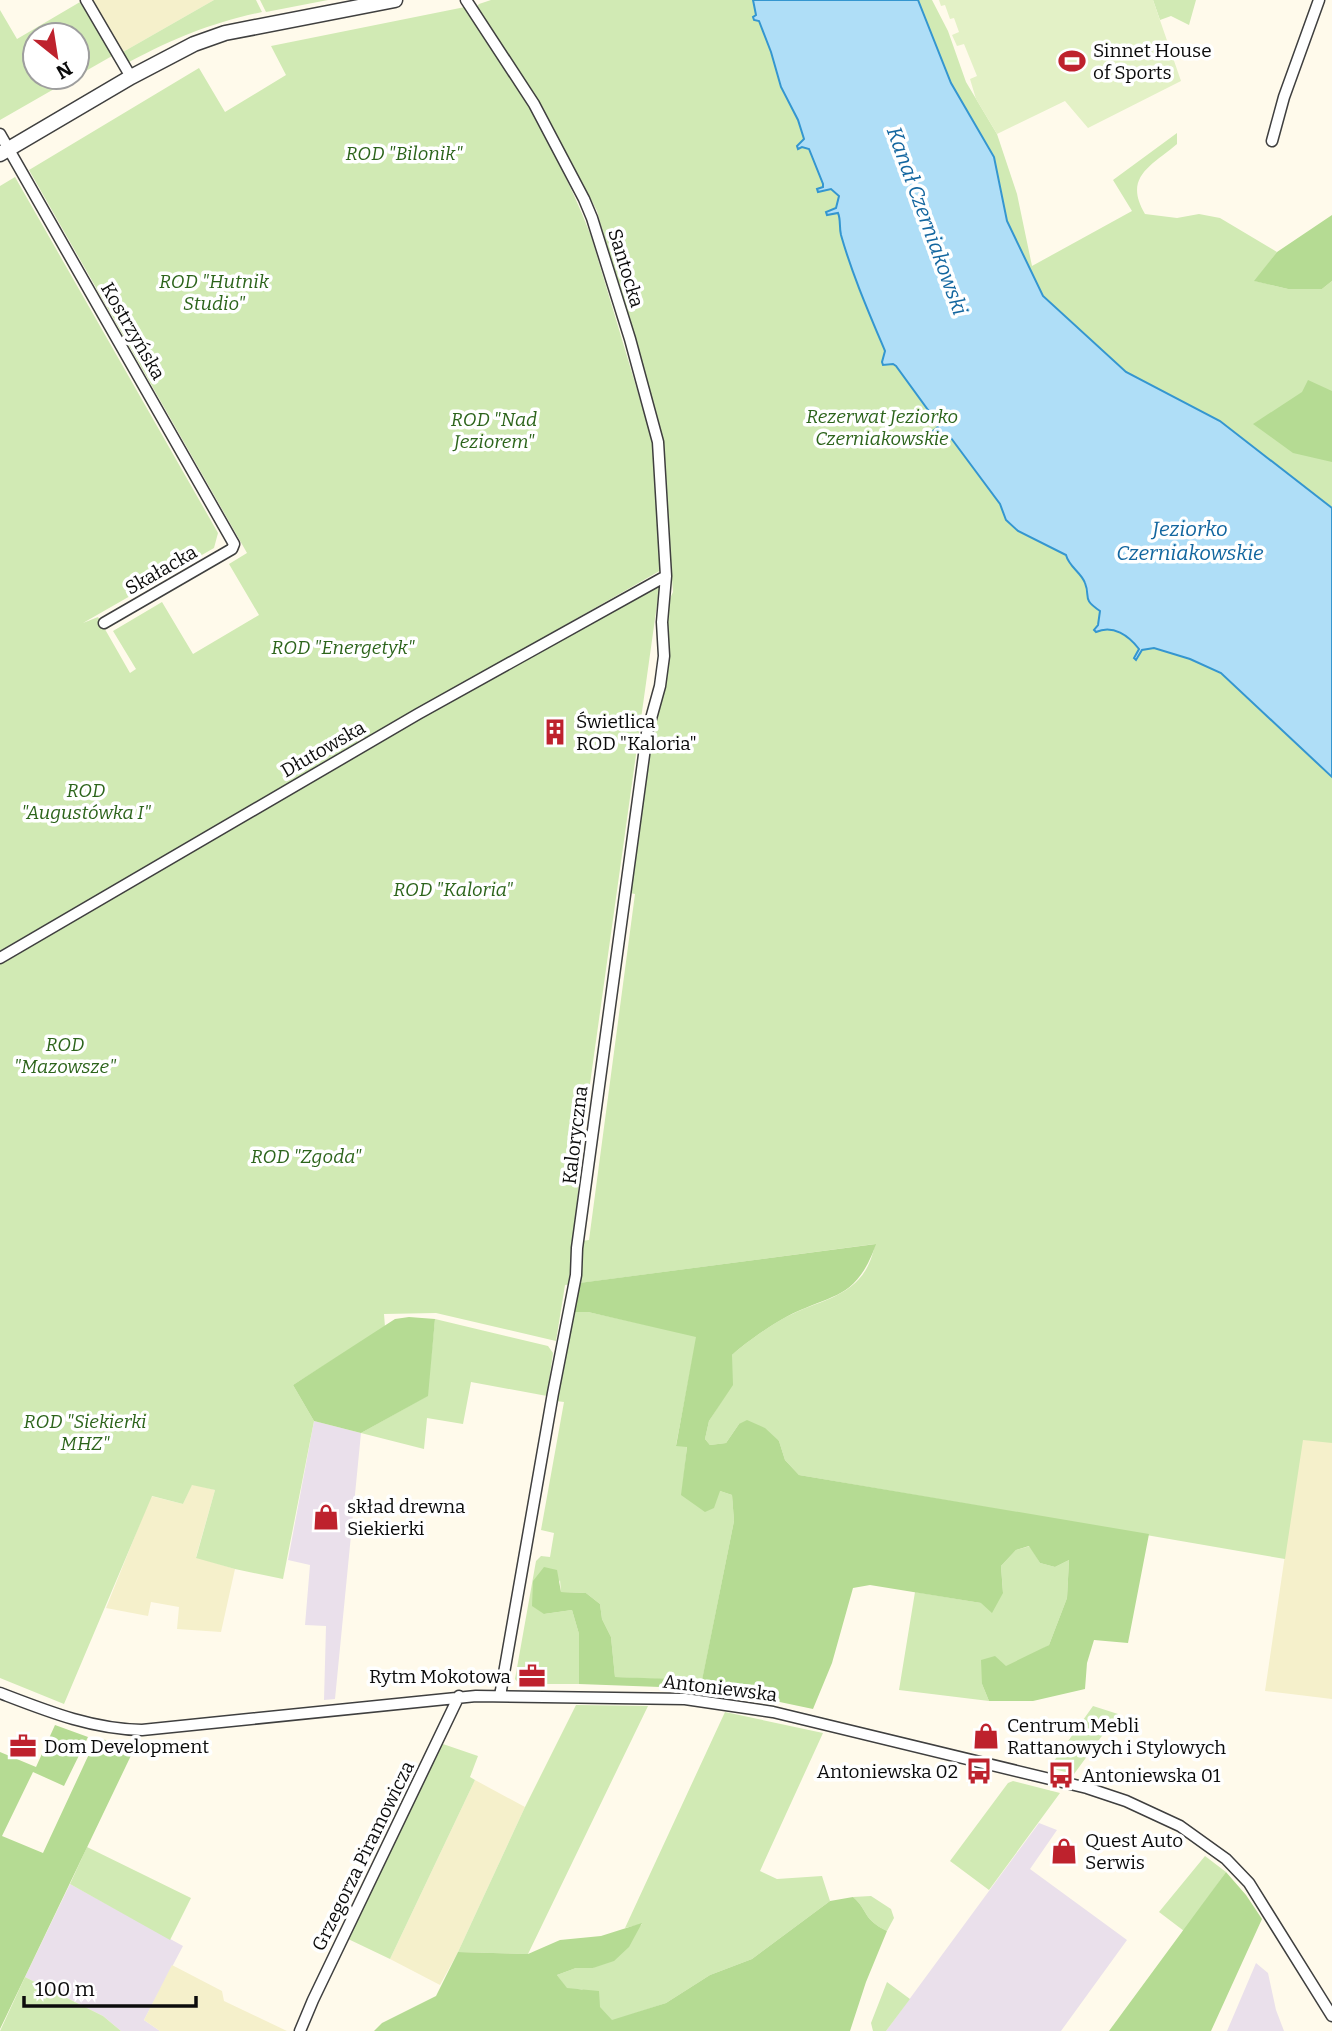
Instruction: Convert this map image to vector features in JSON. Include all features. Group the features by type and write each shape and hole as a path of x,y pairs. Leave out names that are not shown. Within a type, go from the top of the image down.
{"street":[{"path":"86,0 131,77"},
{"path":"4,151 131,77 194,44 225,33 395,0"},
{"name":"Santocka","path":"466,0 534,104 592,218 630,339 658,442 666,576"},
{"path":"1272,141 1284,97 1320,0"},
{"name":"Kostrzyńska","path":"0,134 4,151 233,541 234,547"},
{"name":"Skałacka","path":"104,623 234,547"},
{"name":"Dłutowska","path":"0,958 409,720 666,576"},
{"name":"Kaloryczna","path":"500,1696 576,1275 644,760 664,656 662,622 666,576"},
{"name":"Antoniewska","path":"0,1693 69,1719 120,1730 193,1726 459,1696 646,1697 736,1705 773,1712 1000,1766 1126,1801 1196,1836 1239,1872 1260,1898 1332,2016"},
{"name":"Grzegorza Piramowicza","path":"300,2031 318,1988 459,1696"}],"shaded area":[{"path":"93,0 214,0 123,52"},
{"path":"1332,1235 1332,1699 1265,1691"},
{"path":"314,1421 361,1433 335,1699 324,1700 326,1626 305,1625 310,1565 288,1560"},
{"path":"192,1484 215,1490 196,1557 235,1569 221,1632 177,1629 179,1607 151,1602 148,1616 106,1608 151,1496 183,1504"},
{"path":"475,1780 525,1807 440,1985 390,1959"},
{"path":"1039,1823 1057,1830 1030,1869 1127,1940 1061,2031 886,2031"},
{"path":"70,1884 183,1946 144,2020 160,2031 121,2031 103,2016 25,1977"},
{"path":"1256,1963 1268,1973 1276,2010 1284,2031 1227,2031"},
{"path":"172,1965 222,1991 224,2001 287,2031 160,2031 144,2020"}],"green space":[{"path":"214,0 256,0 262,12 194,32 129,62 123,52"},
{"path":"260,0 328,0 266,12"},
{"path":"491,0 932,0 948,31 966,82 997,134 1017,194 1032,266 1132,211 1113,180 1177,133 1177,144 1150,166 1139,181 1137,191 1145,214 1177,218 1199,214 1220,218 1277,252 1255,281 1288,289 1322,289 1332,281 1332,1443 1303,1440 1285,1559 799,1475 785,1460 779,1441 739,1424 726,1443 710,1445 705,1439 709,1421 732,1385 732,1355 780,1320 829,1299 853,1285 870,1262 875,1244 565,1285 556,1341 436,1313 384,1314 385,1327 293,1385 314,1421 283,1579 196,1558 215,1490 192,1485 183,1504 152,1496 64,1704 0,1678 0,963 302,786 660,583 582,1141 574,1242 589,1240 635,894 630,893 666,607 673,592 661,446 597,211 542,106 474,10 479,4"},
{"name":"Sinnet House of Sports","path":"939,0 1153,0 1181,81 1088,128 1065,101 997,134 976,99 970,79 977,76 964,44 957,46 952,35 959,32 954,18 950,19 945,5 941,6"},
{"path":"1153,0 1196,0 1189,25 1171,16 1160,20"},
{"path":"80,2 112,56 91,68 91,21 48,21"},
{"path":"465,7 492,50 500,56 537,122 561,167 591,236 653,443 663,569 366,739 363,736 357,740 358,743 0,951 0,186 15,177 218,533 214,548 83,623 98,617 130,673 136,669 113,631 162,602 193,654 259,615 229,564 247,553 29,170 199,68 225,112 286,75 271,46"},
{"path":"0,10 17,39 21,37 21,91 51,91 0,120"},
{"path":"1332,215 1332,281 1322,289 1288,289 1254,281 1277,252"},
{"path":"1308,380 1332,391 1332,462 1293,453 1253,424 1302,392"},
{"path":"876,1244 868,1263 851,1286 780,1320 732,1355 733,1385 709,1421 705,1439 710,1445 726,1443 739,1424 747,1420 765,1428 779,1441 785,1460 799,1475 1149,1534 1128,1643 1094,1640 1087,1663 1085,1689 1033,1701 989,1701 982,1684 981,1660 995,1656 1006,1666 1049,1645 1067,1598 1069,1560 1055,1567 1040,1563 1029,1546 1016,1550 1001,1566 1003,1593 992,1613 981,1603 870,1585 853,1588 832,1663 813,1709 742,1694 687,1688 579,1684 579,1634 572,1610 544,1614 532,1606 533,1581 544,1567 557,1570 561,1592 586,1593 600,1604 602,1619 611,1637 615,1677 702,1680 734,1521 732,1495 720,1491 714,1508 705,1512 681,1495 687,1447 676,1446 696,1337 588,1312 573,1312 579,1283"},
{"path":"573,1312 588,1312 697,1336 676,1445 687,1446 682,1494 720,1491 732,1495 734,1521 702,1681 615,1677 611,1637 602,1619 600,1604 586,1593 561,1592 560,1580 544,1614 572,1610 579,1634 579,1684 519,1684 515,1679 536,1561 541,1556 550,1557 554,1533 541,1530 564,1402 556,1401"},
{"path":"395,1319 435,1319 428,1396 361,1433 314,1421 293,1385"},
{"path":"435,1319 548,1346 553,1353 547,1396 471,1382 463,1424 427,1418 424,1449 361,1433 427,1396"},
{"path":"1030,1546 1040,1563 1055,1567 1069,1560 1067,1598 1049,1645 982,1684 989,1701 899,1690 915,1592 981,1603 1003,1592 1001,1566 1016,1550"},
{"path":"576,1705 648,1706 528,1954 458,1952 525,1807"},
{"path":"1093,1706 1118,1714 1074,1774 1049,1768"},
{"path":"725,1712 823,1733 760,1871 777,1879 822,1876 830,1901 752,1959 710,1975 666,2003 612,2021 582,1989 567,1989 557,1975 576,1968 593,1968 642,1924 625,1928"},
{"path":"55,1725 88,1737 64,1786 33,1772 2,1836 43,1853 96,1739 137,1743 0,2029 0,1752 36,1767"},
{"path":"440,1743 478,1756 470,1777 475,1780 390,1959 346,1938"},
{"path":"1013,1781 1060,1793 989,1890 950,1861 1008,1783"},
{"path":"87,1847 191,1898 170,1940 70,1884"},
{"path":"1205,1856 1226,1872 1184,1931 1159,1912"},
{"path":"1226,1872 1262,1919 1211,2031 1109,2031"},
{"path":"871,1896 891,1909 894,1918 887,1931 869,1919 853,1897"},
{"path":"853,1897 873,1923 887,1931 850,2031 374,2031 382,2023 436,1996 458,1952 528,1954 560,1940 601,1936 642,1923 629,1947 614,1961 593,1968 576,1968 557,1975 567,1988 599,1991 600,2007 612,2020 666,2003 710,1975 752,1959 830,1901"},
{"path":"25,1977 103,2016 121,2031 0,2031"},
{"path":"887,1982 910,1999 886,2031 873,2031 871,2023"}],"water":[{"name":"Jeziorko Czerniakowskie","path":"753,0 918,0 951,83 994,157 1007,221 1043,296 1126,372 1220,421 1332,508 1332,777 1221,673 1190,659 1154,648 1142,650 1136,660 1134,658 1139,649 1125,636 1108,629 1096,632 1094,630 1098,625 1100,611 1088,600 1083,579 1066,555 1018,531 1006,520 1000,504 948,434 936,436 933,431 938,427 936,421 896,366 883,365 885,351 850,264 841,235 838,213 827,215 826,212 836,208 839,196 831,189 818,192 817,189 823,187 823,184 809,149 798,149 797,146 804,139 798,120 781,87 759,21 754,20 756,15"}],"place":[{"name":"Sinnet House of Sports","path":"1072,61"},
{"name":"Świetlica ROD \"Kaloria\"","path":"555,732"},
{"name":"skład drewna Siekierki","path":"326,1517"},
{"name":"Rytm Mokotowa","path":"532,1676"},
{"name":"Centrum Mebli Rattanowych i Stylowych","path":"986,1736"},
{"name":"Dom Development","path":"23,1746"},
{"name":"Antoniewska 02","path":"979,1771"},
{"name":"Antoniewska 01","path":"1061,1775"},
{"name":"Quest Auto Serwis","path":"1064,1851"}],"park label":[{"name":"ROD \"Bilonik\"","path":"404,153"},
{"name":"ROD \"Hutnik Studio\"","path":"214,292"},
{"name":"Rezerwat Jeziorko Czerniakowskie","path":"882,427"},
{"name":"ROD \"Nad Jeziorem\"","path":"494,430"},
{"name":"ROD \"Energetyk\"","path":"343,647"},
{"name":"ROD \"Augustówka I\"","path":"86,801"},
{"name":"ROD \"Kaloria\"","path":"453,889"},
{"name":"ROD \"Mazowsze\"","path":"65,1055"},
{"name":"ROD \"Zgoda\"","path":"306,1156"},
{"name":"ROD \"Siekierki MHZ\"","path":"85,1432"}],"water label":[{"name":"Kanał Czerniakowski","path":"927,221"}]}
